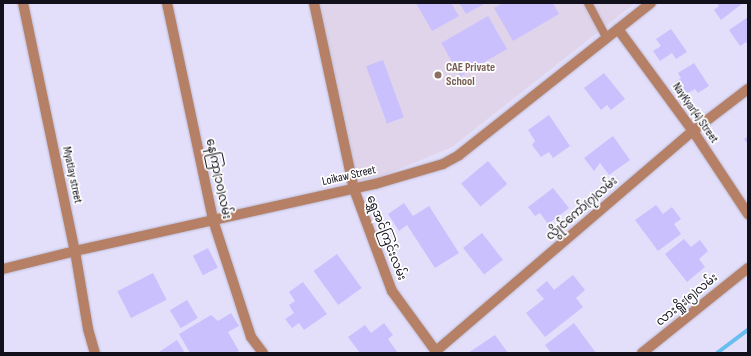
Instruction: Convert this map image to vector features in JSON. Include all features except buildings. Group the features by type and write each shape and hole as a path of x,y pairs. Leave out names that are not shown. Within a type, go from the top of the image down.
{"street":[{"name":"Myatlay street","path":"22,3 75,251 88,329 95,353"},
{"name":"နေကြာ(၁၀)လမ်း","path":"167,3 213,220 251,337 263,353"},
{"name":"ရွှေအင်ကြင်းလမ်း","path":"314,3 354,189 392,291 436,352"},
{"name":"Loikaw Street","path":"3,269 75,251 354,189 443,164 459,155 651,3"},
{"name":"NayKyar(4) Street","path":"618,29 693,131 748,214"},
{"name":"လွိုင်ကော်(၇)လမ်း","path":"436,352 693,131 748,89"},
{"name":"လားရှိုး(၅)လမ်း","path":"642,353 748,268"}],"lane":[{"path":"588,3 607,38"}],"shaded area":[{"name":"CAE Private School","path":"320,3 635,3 452,147 354,188"}],"waterway":[{"path":"717,353 748,330"}],"place":[{"name":"CAE Private School","path":"438,75"}]}
